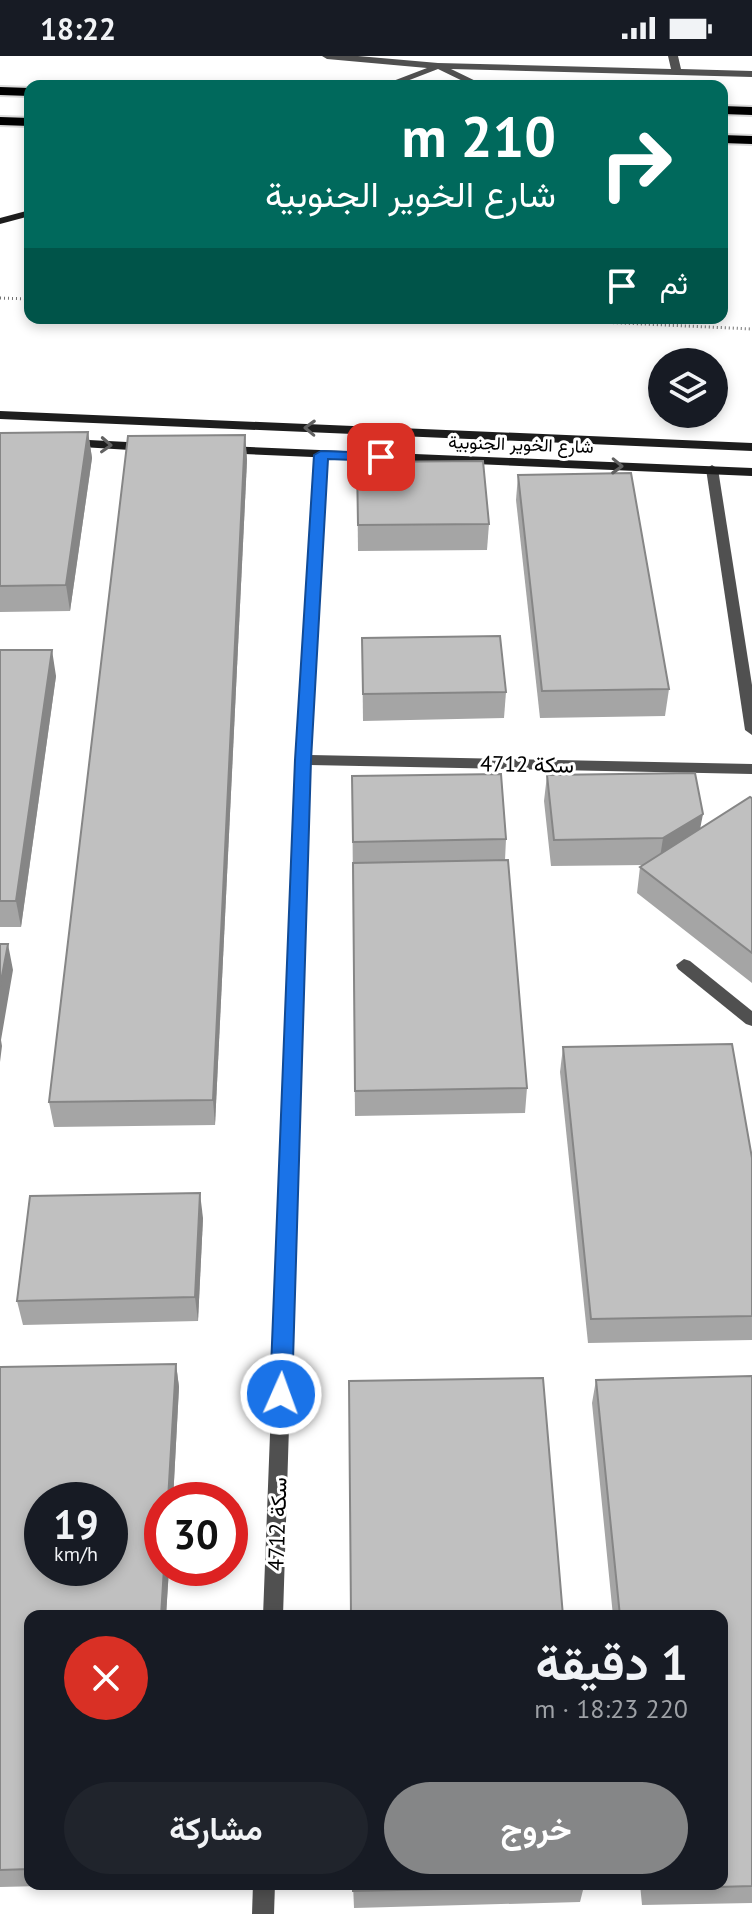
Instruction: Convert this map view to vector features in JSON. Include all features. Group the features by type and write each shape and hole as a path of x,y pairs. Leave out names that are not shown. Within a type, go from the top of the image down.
{"main road":[{"path":"0,91 24,92"},
{"path":"728,110 752,111"},
{"path":"0,121 24,122"},
{"path":"728,139 752,140"}],"street":[{"path":"327,56 752,74"},
{"path":"673,56 677,73"},
{"path":"398,80 438,61"},
{"path":"438,61 471,80"},
{"path":"3,220 24,215"},
{"name":"شارع الخوير الجنوبية","path":"0,415 752,447"},
{"path":"61,443 153,447"},
{"name":"شارع الخوير الجنوبية","path":"214,450 752,472"},
{"name":"سكة 4712","path":"273,1610 303,760 321,455"},
{"path":"712,469 752,730"},
{"name":"سكة 4712","path":"303,760 752,769"},
{"path":"684,965 752,1020"},
{"path":"263,1914 264,1890"}],"path":[{"path":"0,298 24,299"},
{"path":"643,324 752,329"}],"building":[{"path":"88,432 66,585 0,586 0,433"},
{"path":"245,435 213,1100 49,1102 128,436"},
{"path":"483,461 489,524 358,525 357,462"},
{"path":"631,473 669,689 542,691 518,475"},
{"path":"500,636 506,692 363,694 362,638"},
{"path":"0,650 52,650 16,901 0,901"},
{"path":"695,773 703,814 663,838 554,840 547,775"},
{"path":"501,774 506,839 353,842 352,776"},
{"path":"752,798 752,953 640,867"},
{"path":"508,860 527,1088 355,1091 353,863"},
{"path":"0,944 8,944 0,986"},
{"path":"732,1044 752,1158 752,1316 591,1319 563,1047"},
{"path":"200,1193 195,1297 17,1301 30,1196"},
{"path":"176,1364 169,1482 144,1482 144,1586 163,1586 161,1610 24,1610 24,1869 0,1870 0,1367"},
{"path":"752,1376 752,1886 728,1887 728,1610 619,1610 596,1380"},
{"path":"543,1378 562,1610 351,1610 349,1381"}],"route":[{"path":"281,1394 303,760 321,455 381,457"}]}
